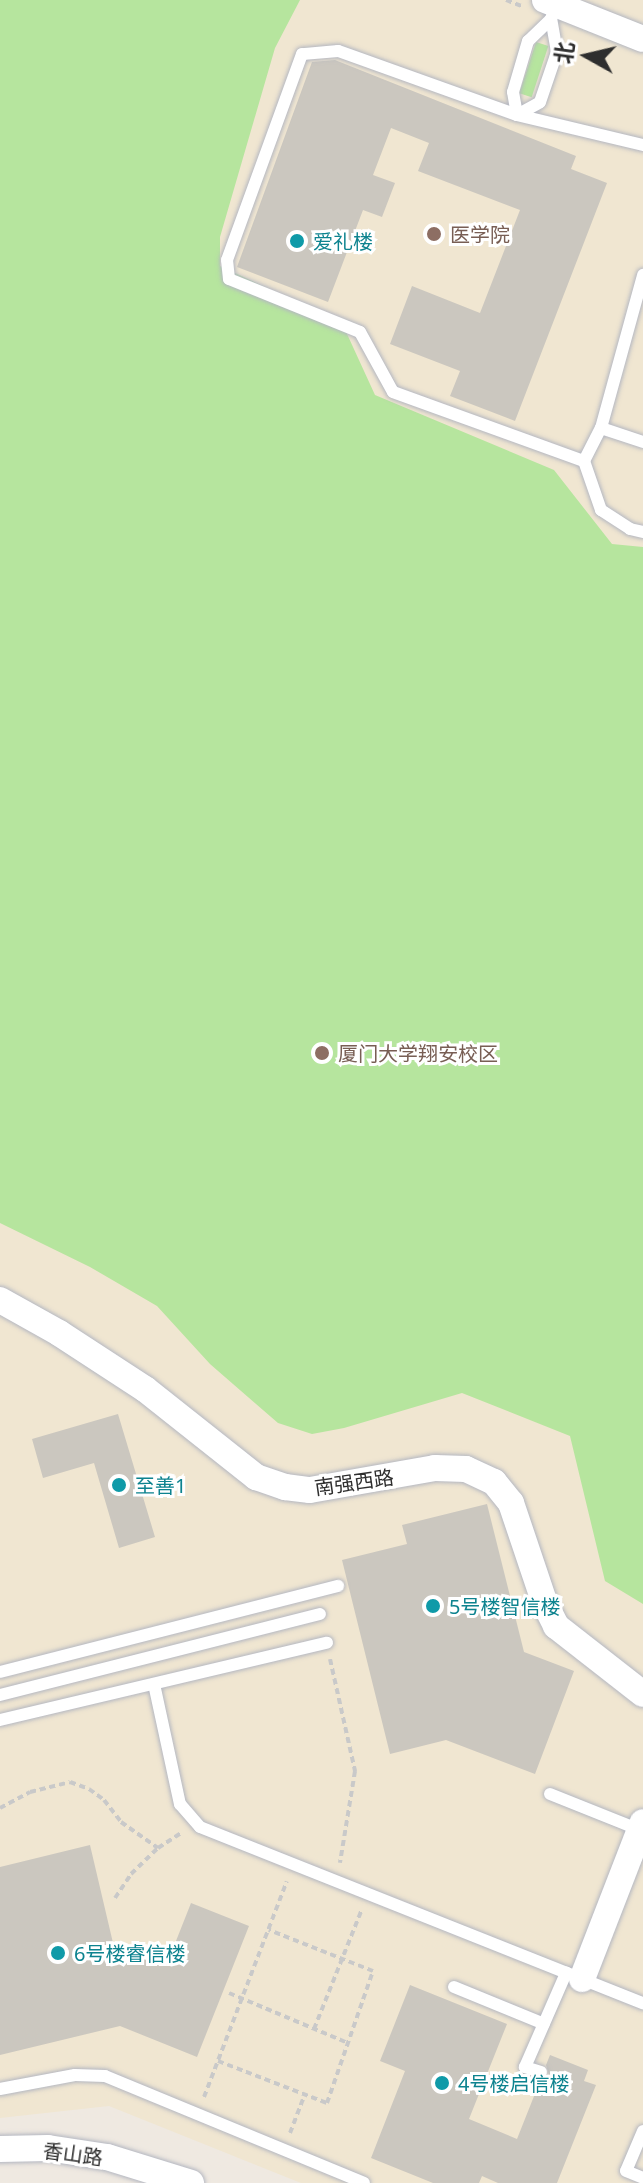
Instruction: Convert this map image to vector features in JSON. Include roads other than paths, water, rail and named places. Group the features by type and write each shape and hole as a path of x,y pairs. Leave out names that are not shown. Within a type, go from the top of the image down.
{"street":[{"path":"552,6 643,39"},
{"name":"南强西路","path":"0,1300 59,1333 145,1389 256,1477 285,1487 310,1490 435,1468 466,1469 494,1482 511,1503 545,1604 556,1626 643,1694"},
{"path":"574,1976 641,1826"},
{"name":"香山路","path":"0,2149 48,2148 107,2157 191,2183"}],"lane":[{"path":"517,115 540,102 557,52 552,6"},
{"path":"517,115 513,92 528,41 552,6"},
{"path":"584,461 393,392 360,332 229,279 227,260 302,54 338,51 517,115 643,145"},
{"path":"643,275 601,428 584,461 601,510 630,529 643,532"},
{"path":"601,428 643,442"},
{"path":"0,1672 338,1586"},
{"path":"0,1695 320,1614"},
{"path":"0,1720 327,1643"},
{"path":"126,1663 130,1689"},
{"path":"154,1684 180,1804 196,1822 294,1865 643,2003"},
{"path":"550,1794 641,1826"},
{"path":"541,2072 525,2067 544,2024 574,1976"},
{"path":"454,1987 544,2024"},
{"path":"0,2089 75,2075 105,2076 364,2183"},
{"path":"643,2131 626,2171 643,2178"}],"place":[{"name":"医学院","path":"434,234"},
{"name":"爱礼楼","path":"297,241"},
{"name":"厦门大学翔安校区","path":"322,1053"},
{"name":"至善1","path":"119,1485"},
{"name":"5号楼智信楼","path":"433,1606"},
{"name":"6号楼睿信楼","path":"58,1953"},
{"name":"4号楼启信楼","path":"442,2083"}]}
